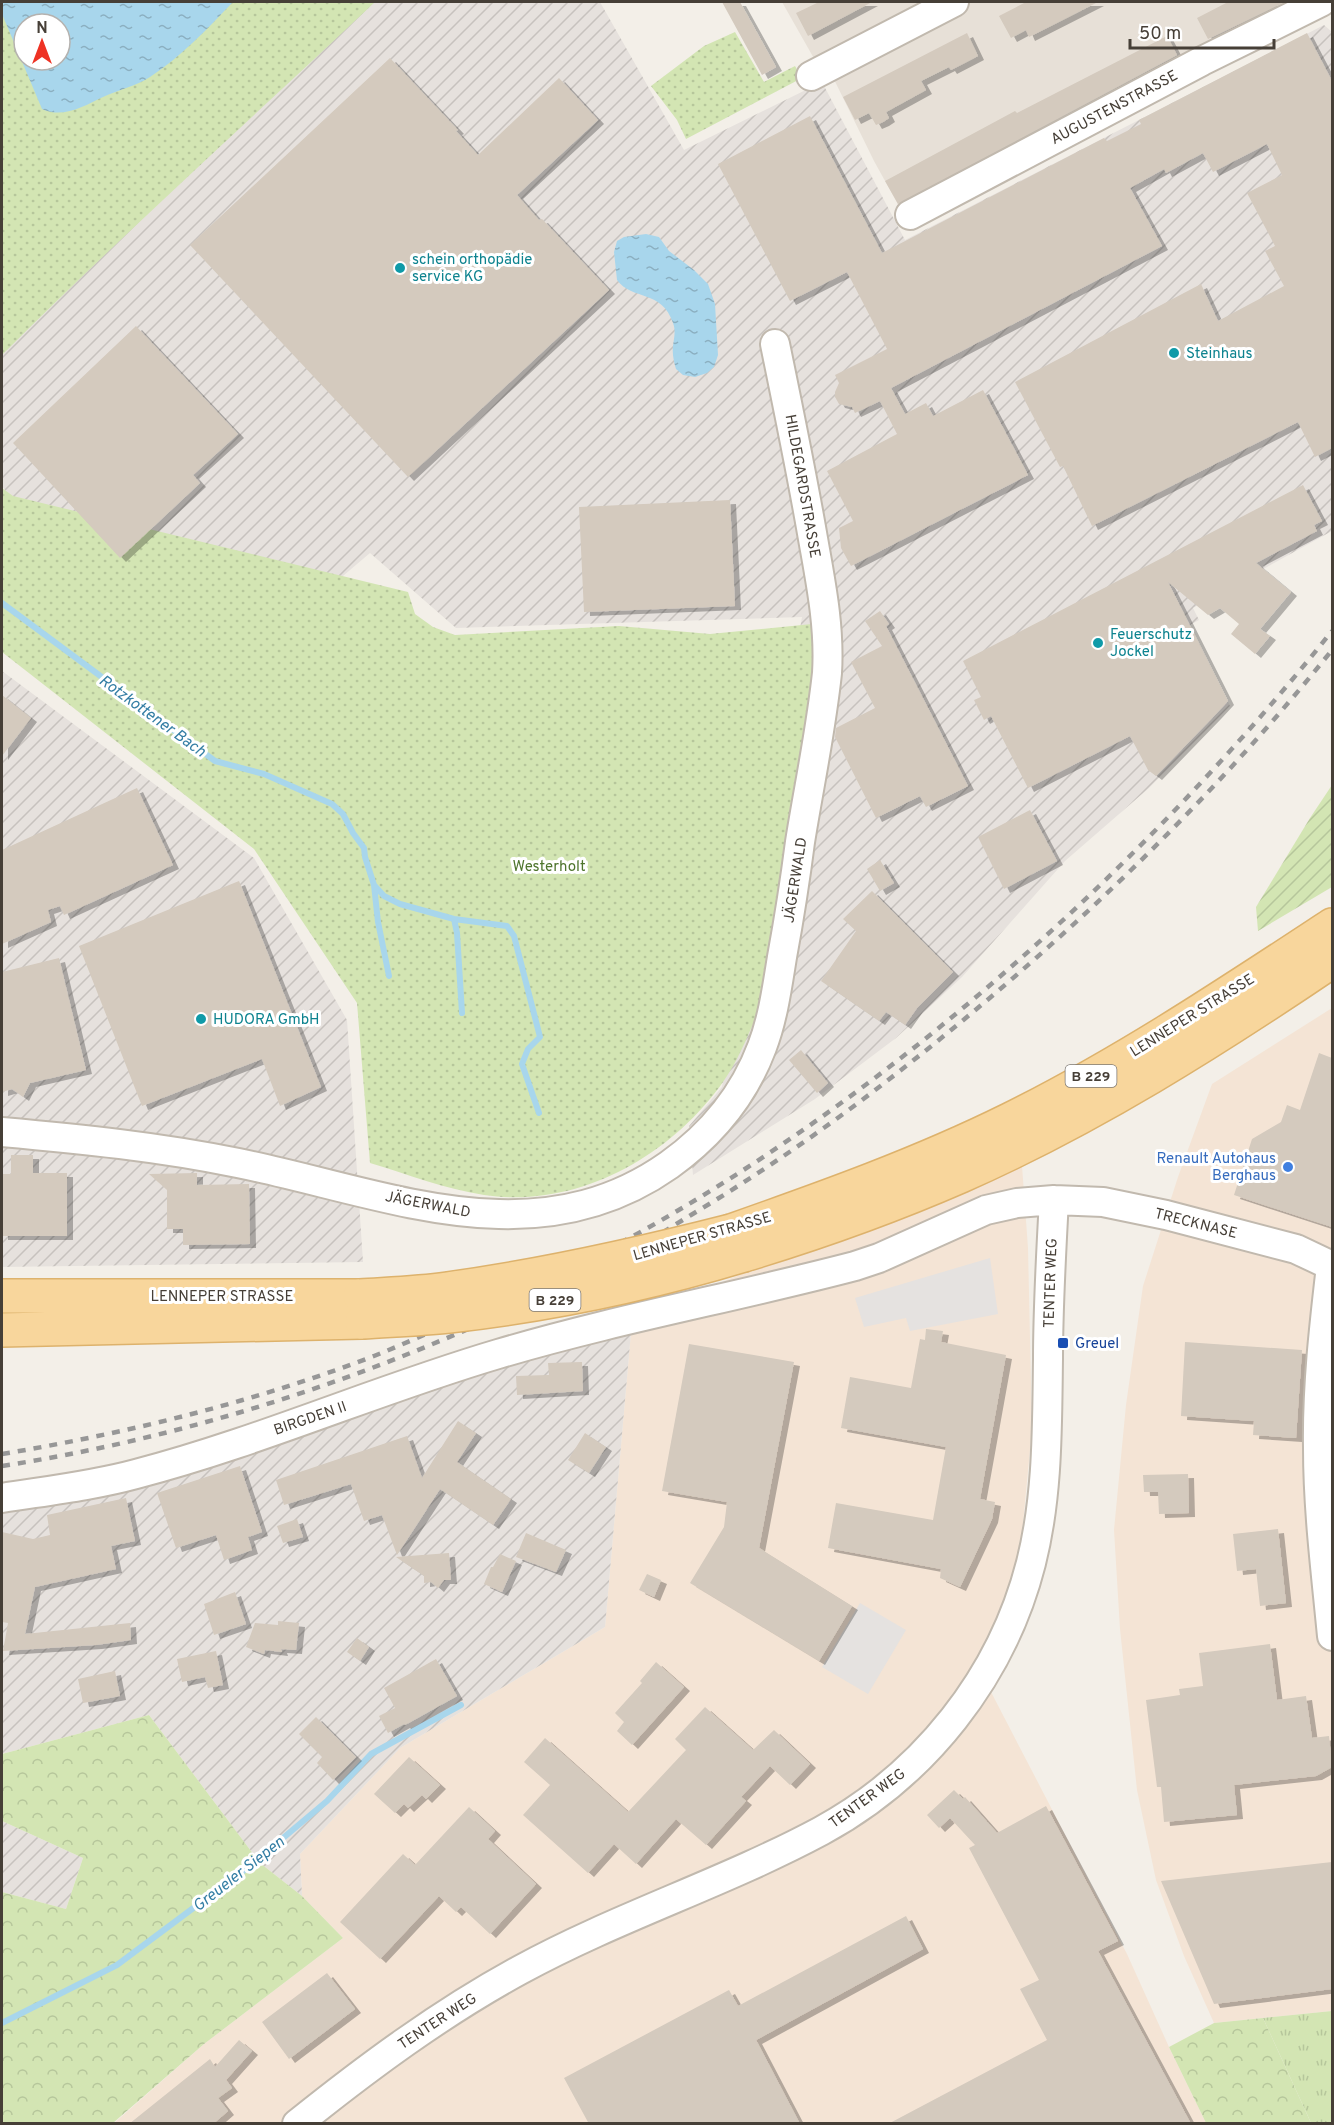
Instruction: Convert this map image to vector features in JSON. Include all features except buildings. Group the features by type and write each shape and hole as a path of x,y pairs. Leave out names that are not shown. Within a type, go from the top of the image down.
{"main road":[{"name":"LENNEPER STRASSE","path":"2,1296 361,1309 448,1316 530,1304 645,1282 737,1243 827,1197 1006,1121 1084,1080 1165,1033 1332,925"},
{"name":"LENNEPER STRASSE","path":"737,1243 845,1222 958,1177 1072,1122 1148,1079 1265,1007 1332,961"},
{"name":"LENNEPER STRASSE","path":"2,1330 361,1309"}],"street":[{"path":"811,76 954,2"},
{"name":"AUGUSTENSTRASSE","path":"909,215 1202,61 1321,2"},
{"name":"HILDEGARDSTRASSE","path":"775,344 800,459 824,602 826,629"},
{"name":"JÄGERWALD","path":"2,1132 79,1138 165,1150 238,1163 454,1212 497,1215 540,1214 579,1206 616,1195 652,1176 687,1151 736,1099 750,1075 772,1017 826,686 828,656 826,629"},
{"name":"TRECKNASE","path":"1054,1200 1104,1202 1166,1215 1296,1249 1332,1266"},
{"name":"BIRGDEN II","path":"2,1498 117,1479 165,1466 498,1353 614,1322 855,1266 879,1258 986,1210 1011,1204 1054,1200"},
{"name":"TENTER WEG","path":"297,2124 383,2057 454,2009 522,1969 600,1930 783,1850 862,1806 913,1765 958,1714 1000,1650 1017,1613 1032,1560 1045,1480 1049,1291 1054,1200"},
{"path":"1332,1266 1322,1344 1318,1446 1319,1499 1332,1636"}],"shaded area":[{"path":"356,2 600,2 684,150 822,82 905,240 1324,25 1332,32 1332,531 1193,608 1199,620 1190,625 1230,706 1149,788 1065,861 962,977 896,1038 815,1099 693,1175 689,1126 722,1087 802,617 456,628 370,553 330,587 15,504 2,486 2,316"},
{"path":"782,2 1291,2 900,208 874,161 824,59 816,62"},
{"path":"2,671 254,858 347,1020 363,1262 2,1267"},
{"path":"1332,1008 1332,2011 1214,2023 1184,1956 1156,1880 1137,1790 1120,1629 1114,1530 1126,1405 1143,1286 1178,1177 1212,1084"},
{"path":"1021,1152 1028,1248 1032,1429 1021,1544 1003,1608 977,1665 1127,1954 1206,2123 113,2124 204,2044 343,1938 302,1896 300,1854 400,1748 605,1627 631,1332 702,1290 933,1198"},
{"path":"990,1258 998,1314 910,1331 906,1318 864,1327 855,1298"},
{"path":"631,1332 605,1627 400,1748 300,1854 302,1896 260,1863 149,1715 2,1754 2,1507 501,1365"},
{"path":"860,1603 906,1630 868,1694 822,1667"},
{"path":"2,1821 83,1858 66,1909 2,1892"}],"green space":[{"path":"2,2 375,2 140,221 2,355"},
{"path":"735,32 764,82 795,66 802,78 686,139 677,120 651,86 704,46"},
{"name":"Westerholt","path":"2,488 13,496 408,592 415,614 433,627 455,635 619,626 710,634 812,624 823,641 763,1000 735,1063 701,1109 649,1154 618,1172 587,1185 553,1194 519,1197 484,1195 441,1185 370,1163 357,1003 254,849 2,652"},
{"path":"1332,785 1332,887 1258,931 1256,907"},
{"path":"149,1715 260,1863 302,1896 343,1938 204,2044 113,2123 2,2123 2,1892 66,1909 83,1858 2,1821 2,1754"},
{"path":"1332,2011 1332,2123 1311,2123 1263,2018"},
{"path":"1263,2018 1311,2123 1206,2123 1169,2047 1214,2023"}],"water":[{"path":"2,2 233,2 183,51 150,77 66,112 50,112 42,109 26,72 72,72 72,12 12,12 12,38 2,14"},
{"path":"646,234 659,237 669,251 708,284 715,304 718,355 714,367 707,373 695,377 683,375 676,369 673,352 674,329 668,312 662,305 631,291 617,280 614,252 617,241 624,237"}],"waterway":[{"name":"Rotzkottener Bach","path":"2,603 215,761 264,774 332,804 343,814 364,848 374,885 384,896 400,904 454,919 507,926 514,936 540,1037 528,1049 522,1064 539,1113"},
{"name":"Rotzkottener Bach","path":"374,885 378,922 389,976"},
{"name":"Rotzkottener Bach","path":"454,919 457,933 462,1013"},
{"name":"Greueler Siepen","path":"2,2023 117,1965 251,1865 327,1801 371,1754 461,1705"}],"railway":[{"path":"2,1454 143,1426 237,1402 374,1356 605,1251 734,1176 830,1111 923,1041 1013,966 1099,886 1181,803 1259,718 1332,631"},
{"path":"2,1466 166,1433 246,1411 401,1357 554,1290 637,1248 716,1200 837,1119 883,1084 944,1036 1063,934 1121,880 1230,768 1332,650"}],"place":[{"name":"schein orthopädie service KG","path":"400,268"},
{"name":"Steinhaus","path":"1174,353"},
{"name":"Feuerschutz Jockel","path":"1098,643"},
{"name":"HUDORA GmbH","path":"201,1019"},
{"name":"Renault Autohaus Berghaus","path":"1288,1167"},
{"name":"Greuel","path":"1063,1343"}]}
